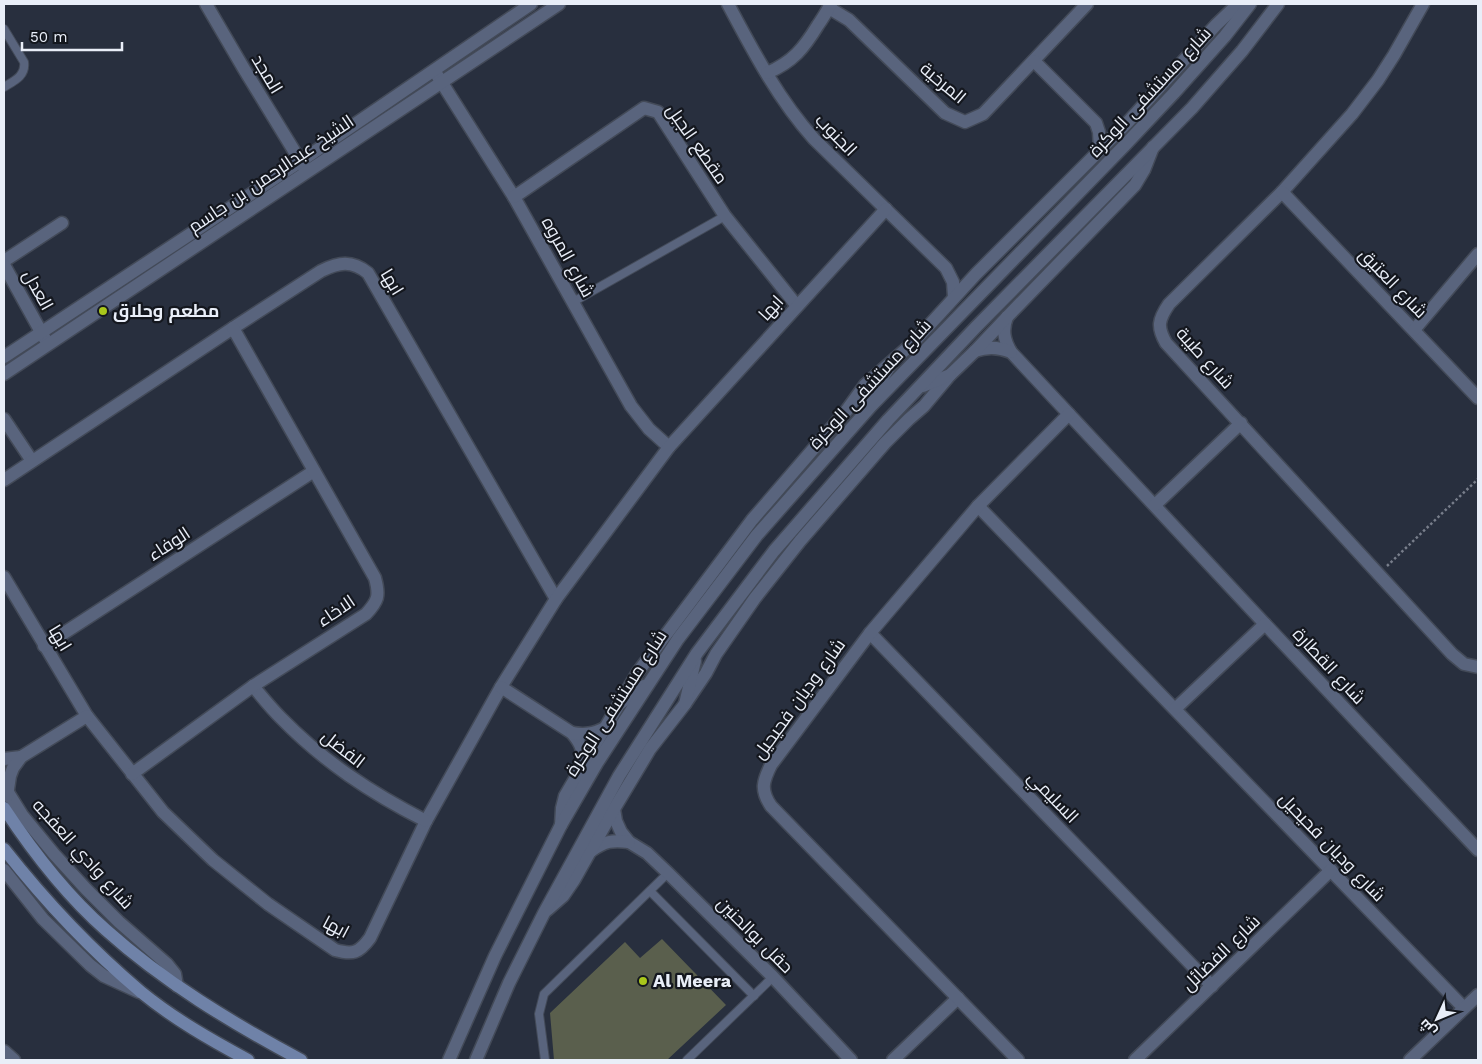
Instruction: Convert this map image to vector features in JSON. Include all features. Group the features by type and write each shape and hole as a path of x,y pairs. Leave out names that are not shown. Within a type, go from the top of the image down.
{"main road":[{"name":"شارع وادي العفجه","path":"6,811 46,867 86,911 120,942 177,986 244,1030 301,1060"},
{"path":"4,849 76,932 142,993 203,1035 248,1060"}],"street":[{"name":"المجد","path":"206,4 304,166"},
{"name":"الشيخ عبدالرحمن بن جاسم","path":"437,76 531,4"},
{"name":"الشيخ عبدالرحمن بن جاسم","path":"4,374 437,76 558,4"},
{"name":"الجنوب","path":"728,4 767,73 800,124 946,268 953,282 954,297"},
{"name":"المرخية","path":"830,6 849,20 945,113 965,122 983,114 1087,4"},
{"name":"شارع مستشفى الوكرة","path":"561,825 565,796 638,672 752,520 850,406 865,385 913,343 976,274 1128,122 1216,25 1238,4"},
{"name":"شارع مستشفى الوكرة","path":"449,1060 495,956 561,825 597,763 678,639 757,535 871,406 1168,100 1225,36 1250,4"},
{"path":"476,1060 509,983 544,913 619,776 697,654 774,551 888,420 976,327 1192,108 1242,50 1278,4"},
{"name":"شارع طيبة","path":"1423,4 1378,80 1352,114 1282,192 1169,304 1163,312 1159,323 1161,334 1166,344 1452,654 1464,664 1478,666"},
{"path":"767,73 784,65 798,54 830,6"},
{"path":"1034,61 1096,123 1100,150"},
{"name":"شارع المروه","path":"437,76 514,197 631,406 649,429 668,448"},
{"name":"مقطع الجبل","path":"514,197 644,108 658,112 725,216 797,306"},
{"path":"1096,123 1112,126 1128,122"},
{"path":"544,913 563,896 650,749 685,704 727,637 755,598 800,541 885,443 924,406 950,375 1135,186 1153,147"},
{"name":"الشيخ عبدالرحمن بن جاسم","path":"4,357 304,166"},
{"name":"شارع العتيق","path":"1282,192 1478,398"},
{"name":"ابها","path":"4,577 87,716 164,812 213,860 268,904 335,950 355,953 370,938 426,821 501,687 556,599 668,448 886,209"},
{"path":"4,261 62,223"},
{"path":"1414,330 1478,254"},
{"name":"ابها","path":"4,480 233,328 334,264 359,266 368,273 556,599"},
{"name":"العدل","path":"4,265 47,344"},
{"path":"946,268 960,274 976,274"},
{"name":"شارع القطارة","path":"1008,316 1004,331 1005,338 1012,352 1265,624 1476,842"},
{"name":"الاخاء","path":"132,774 253,686 366,614 374,605 378,596 375,578 233,328"},
{"path":"975,351 997,347 1012,352"},
{"path":"871,406 883,374 894,360"},
{"path":"919,388 950,375"},
{"name":"شارع وديان فحيحيل","path":"1018,1060 771,806 763,786 770,765 870,633 978,506 1069,414"},
{"path":"4,419 32,461"},
{"path":"1155,505 1241,424"},
{"name":"الوفاء","path":"44,646 314,471"},
{"name":"شارع وديان فحيحيل","path":"978,506 1464,1008"},
{"path":"1175,709 1265,624"},
{"name":"السليمي","path":"870,633 1212,986"},
{"path":"685,704 697,654"},
{"path":"620,703 648,683"},
{"name":"الفضل","path":"253,686 280,717 333,765 370,791 426,821"},
{"path":"501,687 572,732 583,735 595,734 605,728"},
{"path":"6,811 5,789 13,768 21,757 87,716"},
{"path":"572,732 580,743 583,755 582,768"},
{"path":"4,759 21,757"},
{"name":"شارع وادي العفجه","path":"5,789 22,815 86,889 119,922 168,964 175,974 177,986"},
{"name":"حقل بوالحنين","path":"614,809 616,821 628,842 647,853 668,873 773,977 851,1060"},
{"path":"590,851 601,843 615,840 628,842"},
{"name":"شارع الفضائل","path":"1135,1060 1331,870"},
{"path":"5,872 29,880"},
{"path":"5,872 43,919 90,965 104,976 142,993"},
{"path":"1410,1060 1478,995"},
{"path":"893,1060 958,998"}],"lane":[{"path":"4,29 24,62 25,67 21,76 4,87"},
{"path":"573,302 725,216"},
{"path":"545,1060 539,1014 544,994 668,873"},
{"path":"650,891 754,996"},
{"path":"687,1060 773,977"}],"path":[{"path":"1379,574 1478,479"}],"building":[{"name":"Al Meera","path":"662,939 726,1005 667,1060 554,1060 550,1013 625,942 640,958"}],"place":[{"name":"مطعم وحلاق","path":"103,311"},
{"name":"Al Meera","path":"643,981"}]}
